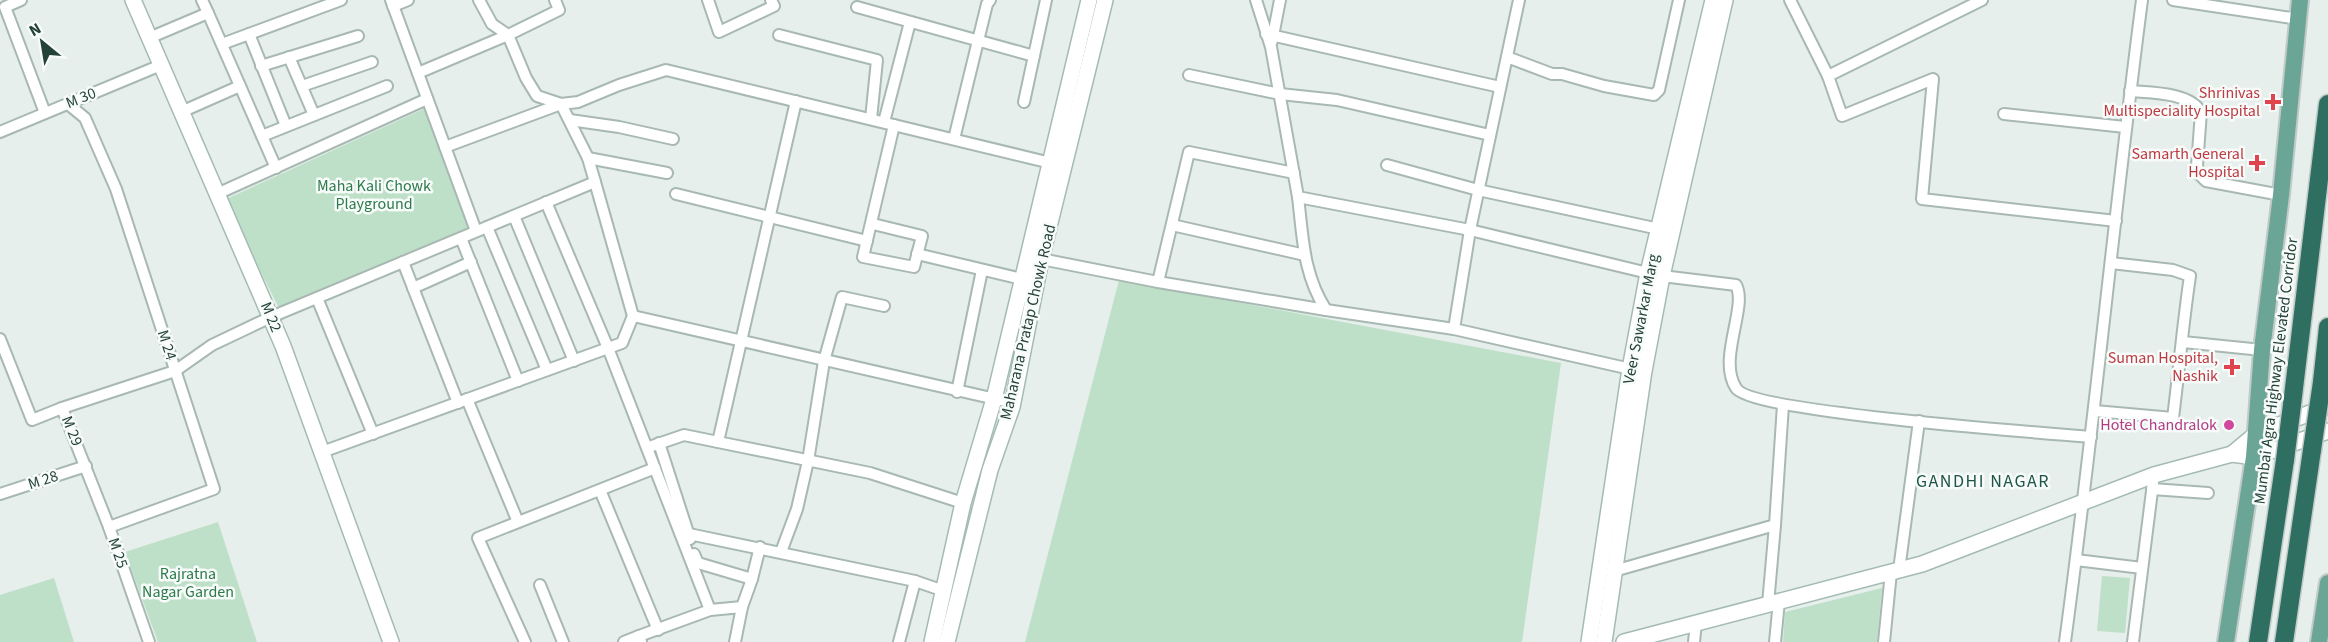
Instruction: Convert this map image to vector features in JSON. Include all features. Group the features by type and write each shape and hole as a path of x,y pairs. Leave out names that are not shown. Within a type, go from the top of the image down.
{"highway":[{"name":"Mumbai Agra Highway Elevated Corridor","path":"2258,642 2292,405 2328,104"},
{"path":"2284,642 2328,327"}],"main road":[{"path":"2226,642 2254,457 2262,350 2282,195 2300,0"},
{"path":"2319,642 2328,583"}],"street":[{"path":"21,0 5,7 45,113"},
{"name":"M 22","path":"133,0 271,317 389,641"},
{"path":"202,0 276,168"},
{"path":"222,44 341,0"},
{"path":"408,0 392,3 476,231"},
{"path":"322,452 622,343 633,316 588,158 570,120 561,104 537,96 526,78 508,35 492,24 479,0"},
{"path":"418,73 508,35 559,10 555,0"},
{"path":"708,0 719,32 774,6 771,0"},
{"path":"954,139 987,4 990,0"},
{"path":"1024,102 1046,0"},
{"name":"Maharana Pratap Chowk Road","path":"947,642 990,470 1013,403 1034,258 1106,0"},
{"path":"1256,0 1270,35 1298,196 1306,270 1326,310"},
{"path":"1270,35 1280,0"},
{"path":"1454,329 1470,230 1519,0"},
{"path":"1507,57 1552,74 1562,74 1604,86 1654,95 1659,90 1679,0"},
{"name":"Veer Sawarkar Marg","path":"1655,275 1659,230 1713,0"},
{"name":"Veer Sawarkar Marg","path":"1589,642 1655,275 1725,0"},
{"path":"1790,0 1828,76 1842,116 1933,79 1922,199 2116,221"},
{"path":"1828,76 1982,0"},
{"path":"2065,642 2095,411 2125,127 2142,0"},
{"path":"2173,0 2298,19"},
{"name":"Maharana Pratap Chowk Road","path":"1059,165 1085,1"},
{"path":"857,7 1034,56"},
{"path":"149,38 208,13"},
{"path":"873,224 922,236 914,267 863,257 873,224 889,123 910,22"},
{"path":"249,34 286,126"},
{"path":"779,35 877,60 871,119"},
{"path":"1270,35 1500,87"},
{"path":"261,66 358,36"},
{"path":"289,57 314,115"},
{"path":"302,86 372,62"},
{"name":"M 30","path":"0,132 161,65"},
{"path":"445,147 561,104 578,102 619,85 666,70 1059,165"},
{"path":"1189,75 1280,94 1337,100 1490,135"},
{"path":"181,112 240,86"},
{"path":"262,136 387,86"},
{"path":"2130,91 2175,97 2197,105 2201,112 2197,166 2199,174 2206,181 2282,195"},
{"path":"217,194 428,99"},
{"path":"718,442 739,341 796,101"},
{"name":"M 24","path":"68,104 85,118 116,189 213,489 109,527"},
{"path":"2004,114 2125,127"},
{"path":"570,120 619,127 673,139"},
{"path":"1158,282 1189,152 1294,173"},
{"path":"588,158 667,173"},
{"path":"1387,165 1478,190 1659,230"},
{"path":"62,408 175,371 212,345 271,317 595,182"},
{"path":"676,194 867,241"},
{"path":"1298,196 1470,230 1655,275 1736,285 1738,303 1729,362 1734,385 1743,395 1783,405 1919,422 2091,437"},
{"path":"546,202 608,348 710,610"},
{"path":"514,216 574,361"},
{"path":"1172,225 1305,255"},
{"path":"487,227 547,370"},
{"path":"461,238 518,381"},
{"path":"917,255 1022,279"},
{"path":"1034,258 1158,282 1454,329 1637,370"},
{"name":"Maharana Pratap Chowk Road","path":"932,642 963,503 994,399 1022,279 1034,258"},
{"path":"403,262 518,522"},
{"path":"413,288 471,262"},
{"path":"2095,411 2173,418 2183,342 2182,328 2190,276 2173,270 2111,263"},
{"path":"957,392 982,270"},
{"path":"781,552 797,509 808,461 824,361 842,297 884,306"},
{"path":"317,298 373,434"},
{"path":"633,316 1013,403"},
{"name":"M 29","path":"0,339 5,368 32,420 62,408 86,466"},
{"path":"2183,342 2262,350"},
{"name":"Veer Sawarkar Marg","path":"1604,642 1637,370"},
{"path":"1775,642 1773,602 1775,525 1783,405"},
{"path":"1624,642 1922,564 2084,501 2153,482 2232,454 2256,434 2328,406"},
{"path":"1884,642 1919,422"},
{"path":"2232,454 2254,457 2328,431"},
{"path":"647,448 684,435 870,473 963,503"},
{"path":"659,443 696,561 752,579"},
{"name":"M 25","path":"86,466 149,642"},
{"name":"M 28","path":"0,494 86,466"},
{"path":"525,642 478,538 655,468"},
{"path":"2153,482 2208,493"},
{"path":"2145,642 2133,641 2153,482"},
{"path":"600,490 658,630"},
{"path":"1614,572 1775,525"},
{"path":"689,534 915,581 945,591"},
{"path":"735,642 742,607 760,547"},
{"path":"2076,560 2142,568"},
{"path":"899,642 915,581"},
{"path":"540,585 562,642"},
{"path":"624,642 640,639 710,610 742,607"},
{"path":"1694,642 1696,623"}],"green space":[{"name":"Maha Kali Chowk Playground","path":"428,107 470,227 279,308 224,200"},
{"path":"1119,280 1561,363 1522,642 1025,642"},
{"name":"Rajratna Nagar Garden","path":"218,522 257,642 158,642 125,552"},
{"path":"2102,576 2130,578 2125,633 2097,631"},
{"path":"54,578 74,642 0,642 0,595"},
{"path":"1882,588 1877,642 1783,642 1785,612"}],"place":[{"name":"Shrinivas Multispeciality Hospital","path":"2273,102"},
{"name":"Samarth General Hospital","path":"2257,163"},
{"name":"Suman Hospital, Nashik","path":"2232,367"},
{"name":"Hotel Chandralok","path":"2229,425"}],"district":[{"name":"GANDHI NAGAR","path":"1983,481"}]}
